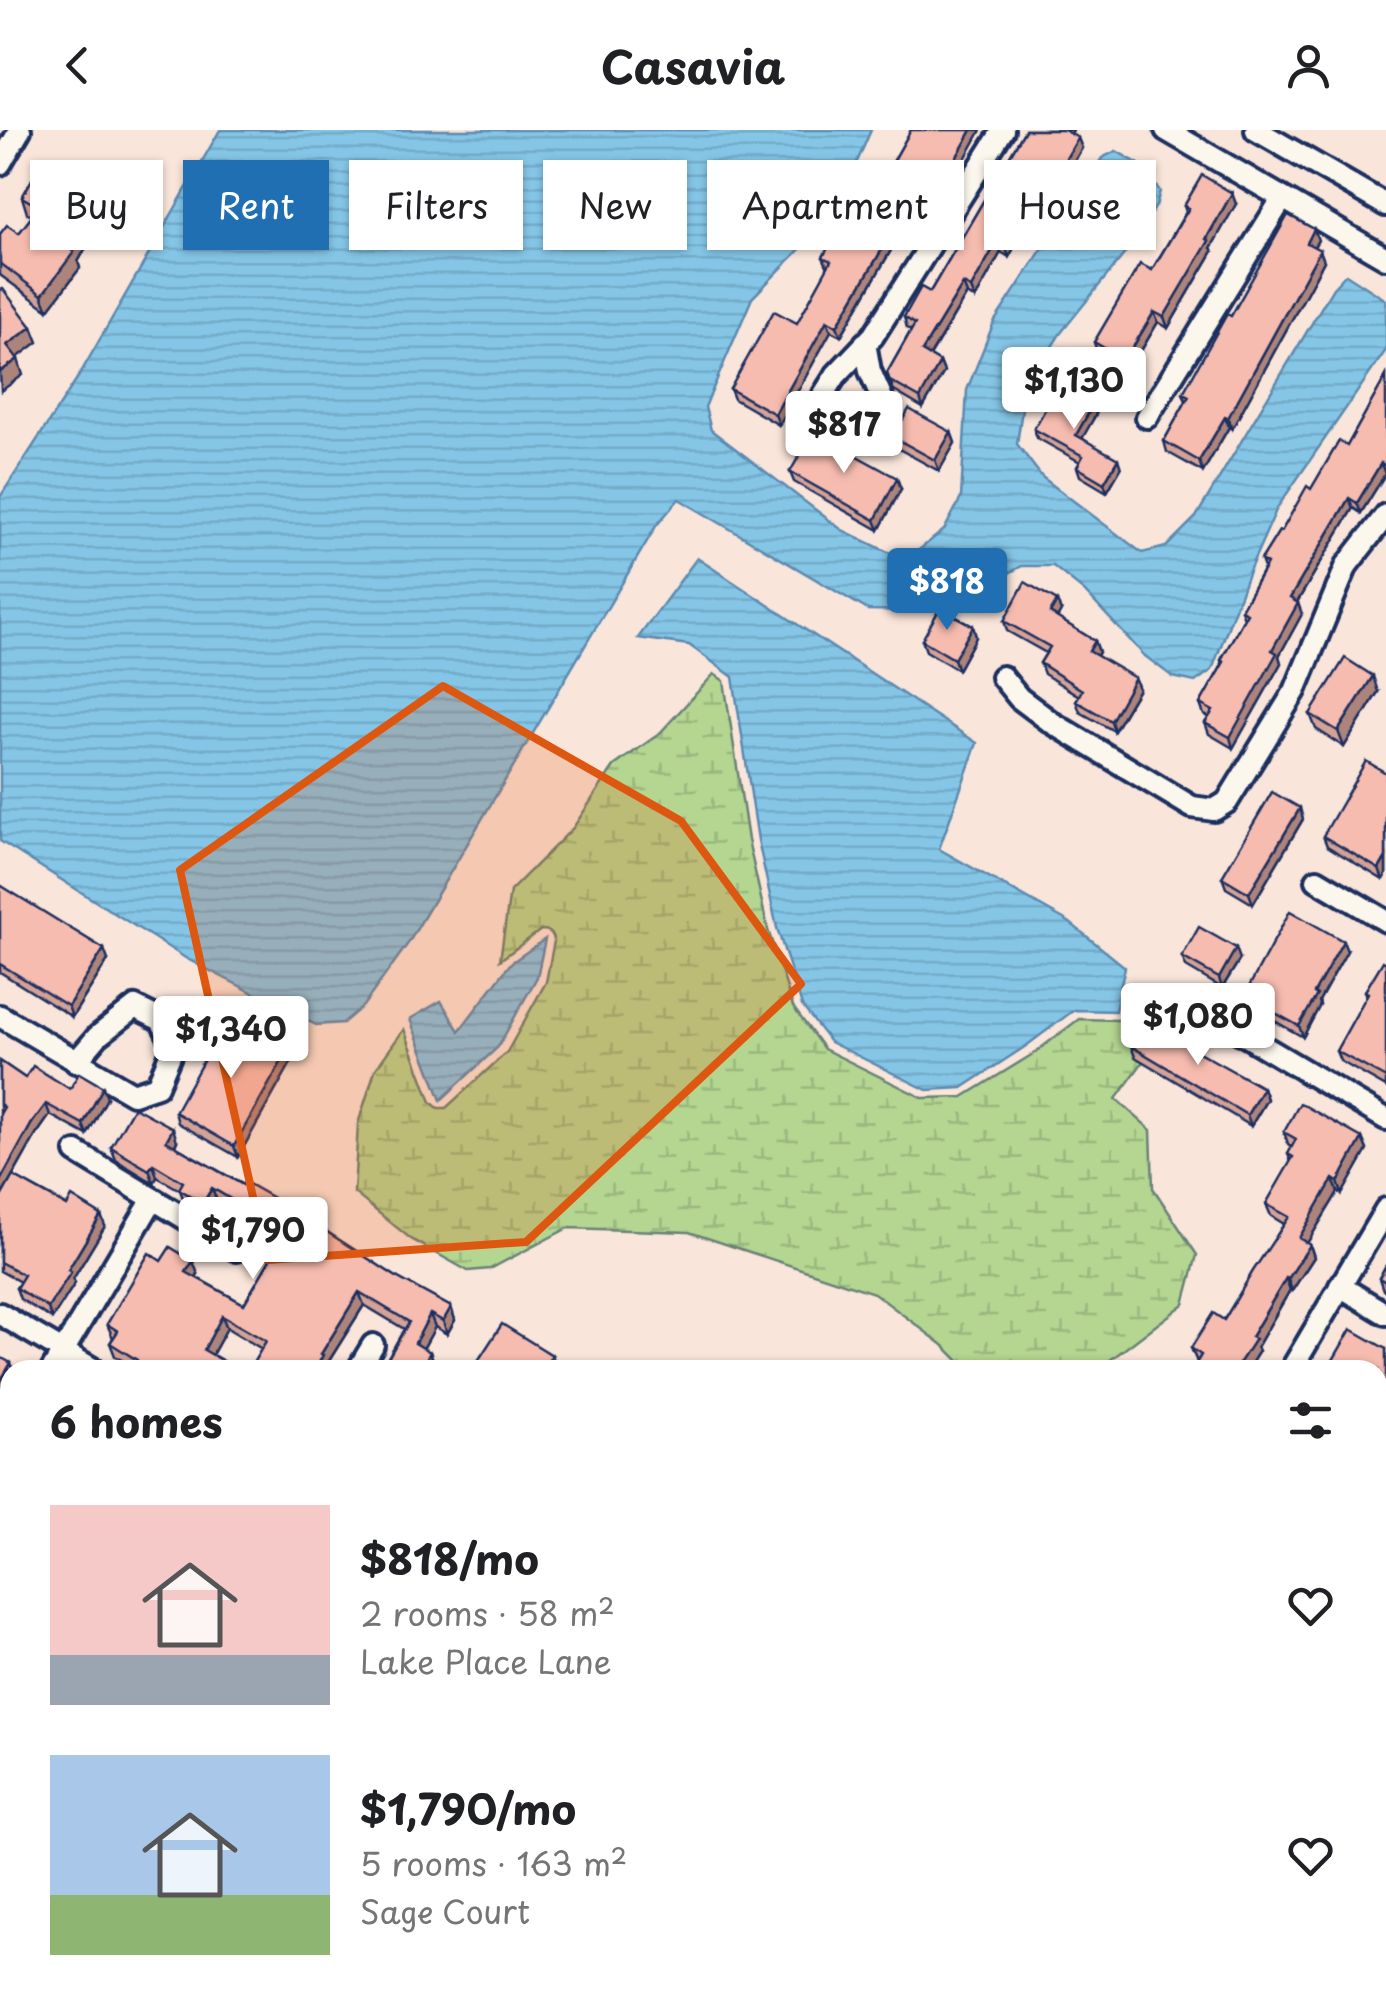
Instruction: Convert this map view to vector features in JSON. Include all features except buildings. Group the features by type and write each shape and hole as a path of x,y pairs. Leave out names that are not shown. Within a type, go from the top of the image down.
{"street":[{"path":"0,164 20,130"},
{"path":"866,343 1003,130"},
{"path":"1166,130 1386,258"},
{"path":"1256,130 1386,205"},
{"path":"1147,417 1282,199"},
{"path":"1002,676 1018,698 1051,722 1192,807 1214,810 1228,802 1295,691 1347,565 1386,516"},
{"path":"1317,880 1386,921"},
{"path":"1192,1004 1386,1118"},
{"path":"0,1016 76,1062 133,1094 157,1086 174,1046 161,1020 135,1007 98,1036 76,1062"},
{"path":"76,1152 237,1250"},
{"path":"58,1360 153,1200"},
{"path":"1297,1360 1386,1209"},
{"path":"1340,1286 1386,1314"},
{"path":"0,1314 78,1360"},
{"path":"364,1360 373,1345"}],"highlighted area":[{"path":"443,686 681,821 801,984 526,1242 267,1260 180,870"}],"green space":[{"path":"714,674 724,681 748,840 768,930 793,1007 824,1049 923,1098 963,1097 1033,1054 1079,1019 1118,1020 1125,1011 1168,1027 1116,1099 1151,1130 1153,1188 1197,1255 1184,1304 1110,1360 958,1360 874,1293 689,1232 568,1228 490,1269 468,1271 411,1239 354,1193 358,1124 375,1070 404,1029 431,1102 446,1108 507,1052 546,982 554,941 550,932 541,930 500,960 510,891 573,828 614,766 659,734"}],"water":[{"path":"220,130 871,130 858,160 707,160 707,250 799,250 752,298 705,407 711,430 842,530 890,553 915,553 944,530 961,498 967,390 994,322 1041,250 1128,250 1060,334 1025,388 1017,444 1042,477 1142,553 1166,547 1196,517 1333,288 1346,274 1386,300 1386,350 1277,508 1212,670 1195,682 1173,677 1145,656 1084,591 1053,566 1022,566 972,593 910,611 868,610 679,499 656,526 409,942 363,1006 343,1023 316,1025 187,959 0,841 0,497 80,374 151,250 163,250 163,229 183,194 183,250 329,250 329,160 203,160"},
{"path":"1116,151 1132,160 1101,160"},
{"path":"697,558 977,743 939,849 1069,922 1125,967 1115,1011 1074,1010 962,1088 927,1090 830,1042 802,1006 777,928 758,840 733,677 689,645 638,638"},
{"path":"545,939 537,977 498,1047 441,1100 410,1019 441,1001 459,1031 511,963"}]}
